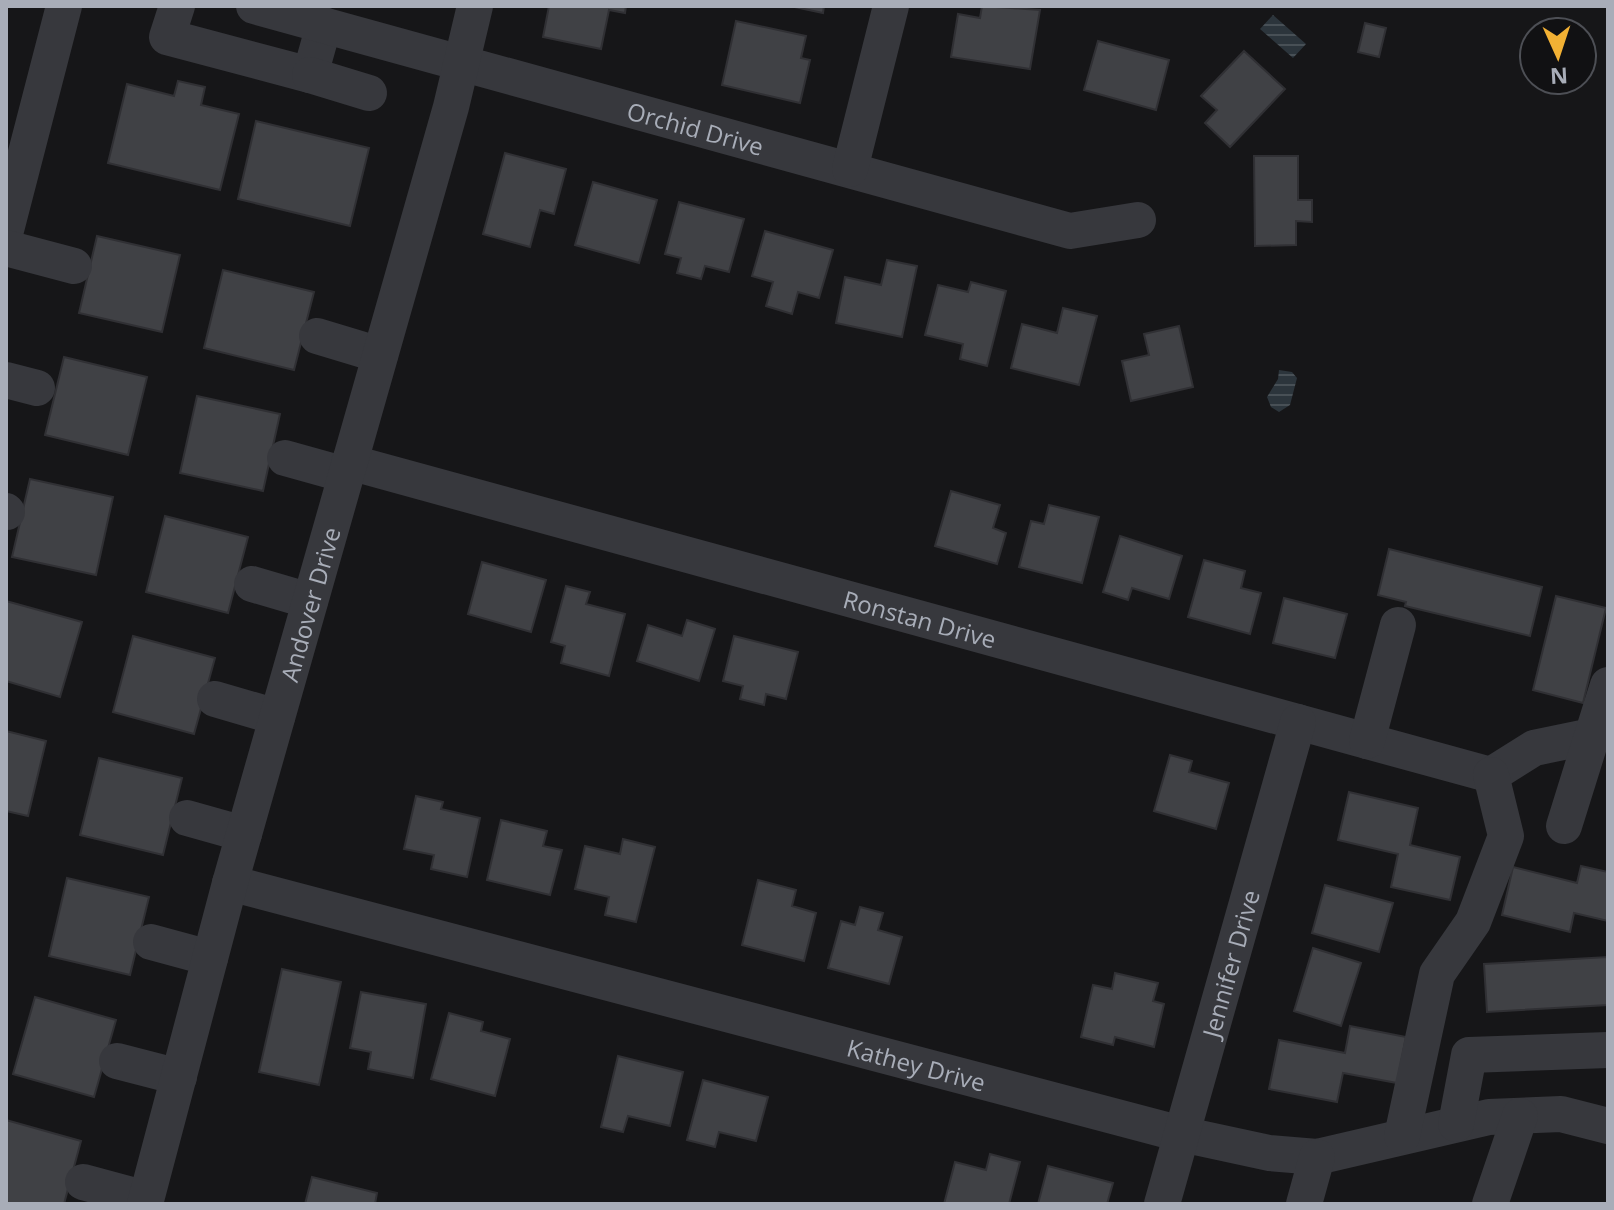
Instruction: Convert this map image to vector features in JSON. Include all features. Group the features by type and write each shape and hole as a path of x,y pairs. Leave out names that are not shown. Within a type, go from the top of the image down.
{"street":[{"path":"6,230 64,6"},
{"name":"Orchid Drive","path":"254,6 1070,231 1138,220"},
{"name":"Andover Drive","path":"145,1202 230,883 380,355 475,6"},
{"path":"850,169 891,6"},
{"path":"161,24 369,93"},
{"path":"310,75 324,25"},
{"path":"6,248 74,266"},
{"path":"317,336 380,355"},
{"name":"Ronstan Drive","path":"285,458 347,469 1491,775"},
{"path":"252,584 310,601"},
{"path":"1367,741 1398,625"},
{"path":"1564,826 1608,685"},
{"path":"215,699 277,717"},
{"name":"Jennifer Drive","path":"1162,1204 1298,722"},
{"path":"1402,1136 1437,974 1473,922 1506,836 1491,775 1534,748 1592,736"},
{"path":"187,818 244,834"},
{"name":"Kathey Drive","path":"230,883 1181,1134 1269,1153 1317,1157 1456,1124 1520,1116 1561,1114 1608,1126"},
{"path":"151,942 210,958"},
{"path":"1456,1124 1469,1055 1608,1050"},
{"path":"117,1061 179,1077"},
{"path":"1497,1202 1520,1116"},
{"path":"1304,1204 1317,1157"},
{"path":"83,1182 145,1202"}],"shaded area":[{"path":"1273,15 1306,44 1293,58 1260,29"},
{"path":"1279,370 1292,372 1297,378 1290,405 1279,412 1271,407 1267,397 1278,379"}],"building":[{"path":"549,6 626,6 625,13 609,10 601,49 543,37"},
{"path":"790,6 824,6 823,13"},
{"path":"982,6 1040,10 1030,69 951,57 958,14 980,18"},
{"path":"736,21 806,36 801,58 810,60 800,103 722,85"},
{"path":"1365,23 1386,28 1379,57 1358,52"},
{"path":"1098,41 1169,60 1156,110 1084,90"},
{"path":"1244,51 1285,89 1230,147 1205,123 1217,110 1201,96"},
{"path":"178,81 205,87 201,105 239,114 220,190 108,163 127,84 174,96"},
{"path":"256,121 369,148 350,226 238,199"},
{"path":"505,153 566,169 554,214 540,210 530,247 483,234"},
{"path":"1254,156 1298,156 1298,200 1312,200 1312,222 1296,221 1296,245 1255,246"},
{"path":"593,182 657,200 639,263 575,245"},
{"path":"679,202 744,219 729,272 705,266 701,279 677,273 681,258 665,254"},
{"path":"765,231 833,250 819,298 798,292 792,314 766,306 773,282 752,276"},
{"path":"97,236 180,255 162,332 79,313"},
{"path":"887,260 917,266 902,337 836,323 845,277 881,285"},
{"path":"223,270 314,292 294,370 204,348"},
{"path":"971,282 1006,291 987,366 960,359 963,344 925,335 938,285 968,292"},
{"path":"1063,308 1097,316 1079,385 1011,368 1022,324 1057,333"},
{"path":"1179,326 1193,387 1131,401 1122,361 1149,355 1144,334"},
{"path":"64,357 147,377 128,455 45,435"},
{"path":"197,396 280,414 263,491 180,473"},
{"path":"30,479 113,497 96,575 12,557"},
{"path":"951,491 1000,505 993,528 1006,533 997,564 935,546"},
{"path":"1049,505 1099,517 1082,583 1019,567 1031,521 1044,524"},
{"path":"165,516 248,537 228,613 146,592"},
{"path":"1120,536 1182,556 1169,599 1132,588 1128,600 1103,592"},
{"path":"1389,549 1542,587 1530,636 1405,606 1406,602 1378,595"},
{"path":"1204,560 1245,571 1241,588 1261,593 1250,634 1188,617"},
{"path":"482,562 546,580 531,632 468,614"},
{"path":"566,586 590,592 586,604 625,614 609,676 561,663 565,646 551,642"},
{"path":"1556,596 1606,608 1583,703 1533,690"},
{"path":"1284,598 1347,614 1335,658 1273,643"},
{"path":"6,601 82,622 60,697 6,681"},
{"path":"687,620 715,629 699,681 637,661 648,625 682,636"},
{"path":"133,636 215,658 194,734 113,712"},
{"path":"734,636 798,652 786,699 766,694 764,705 740,699 743,686 723,681"},
{"path":"6,731 46,741 28,816 6,811"},
{"path":"1170,755 1192,761 1189,772 1229,783 1216,829 1154,811"},
{"path":"99,758 182,778 163,855 80,835"},
{"path":"1349,792 1418,808 1410,845 1460,857 1450,900 1391,887 1398,854 1338,840"},
{"path":"416,796 443,802 441,809 480,818 467,877 431,869 434,855 404,849"},
{"path":"501,820 547,831 543,846 562,850 550,895 487,880"},
{"path":"623,839 655,847 636,922 605,915 609,897 575,889 585,846 620,854"},
{"path":"1581,866 1608,872 1608,921 1574,913 1570,932 1502,915 1513,867 1577,883"},
{"path":"67,878 149,897 130,975 49,956"},
{"path":"758,880 796,890 792,906 816,913 804,961 742,945"},
{"path":"1325,885 1393,903 1379,952 1312,933"},
{"path":"860,907 883,913 878,930 902,937 889,984 828,968 841,921 855,925"},
{"path":"1313,948 1361,963 1341,1026 1294,1011"},
{"path":"1608,957 1608,1005 1487,1012 1484,964"},
{"path":"282,969 341,982 319,1085 259,1072"},
{"path":"1115,973 1158,983 1153,1001 1164,1004 1154,1047 1115,1037 1113,1045 1081,1037 1093,985 1112,989"},
{"path":"361,992 426,1004 413,1078 368,1069 371,1052 350,1048"},
{"path":"35,997 116,1020 94,1097 13,1074"},
{"path":"449,1013 483,1022 481,1031 510,1039 495,1096 431,1079"},
{"path":"1350,1026 1406,1037 1397,1083 1343,1073 1337,1102 1269,1089 1279,1040 1345,1053"},
{"path":"618,1056 683,1072 670,1126 628,1116 623,1132 601,1127"},
{"path":"703,1080 768,1097 756,1141 719,1132 715,1147 687,1140"},
{"path":"6,1120 81,1141 64,1204 6,1204"},
{"path":"990,1154 1020,1162 1009,1204 944,1204 955,1162 986,1170"},
{"path":"1048,1166 1113,1183 1107,1204 1038,1204"},
{"path":"312,1177 377,1193 375,1204 305,1204"}]}
